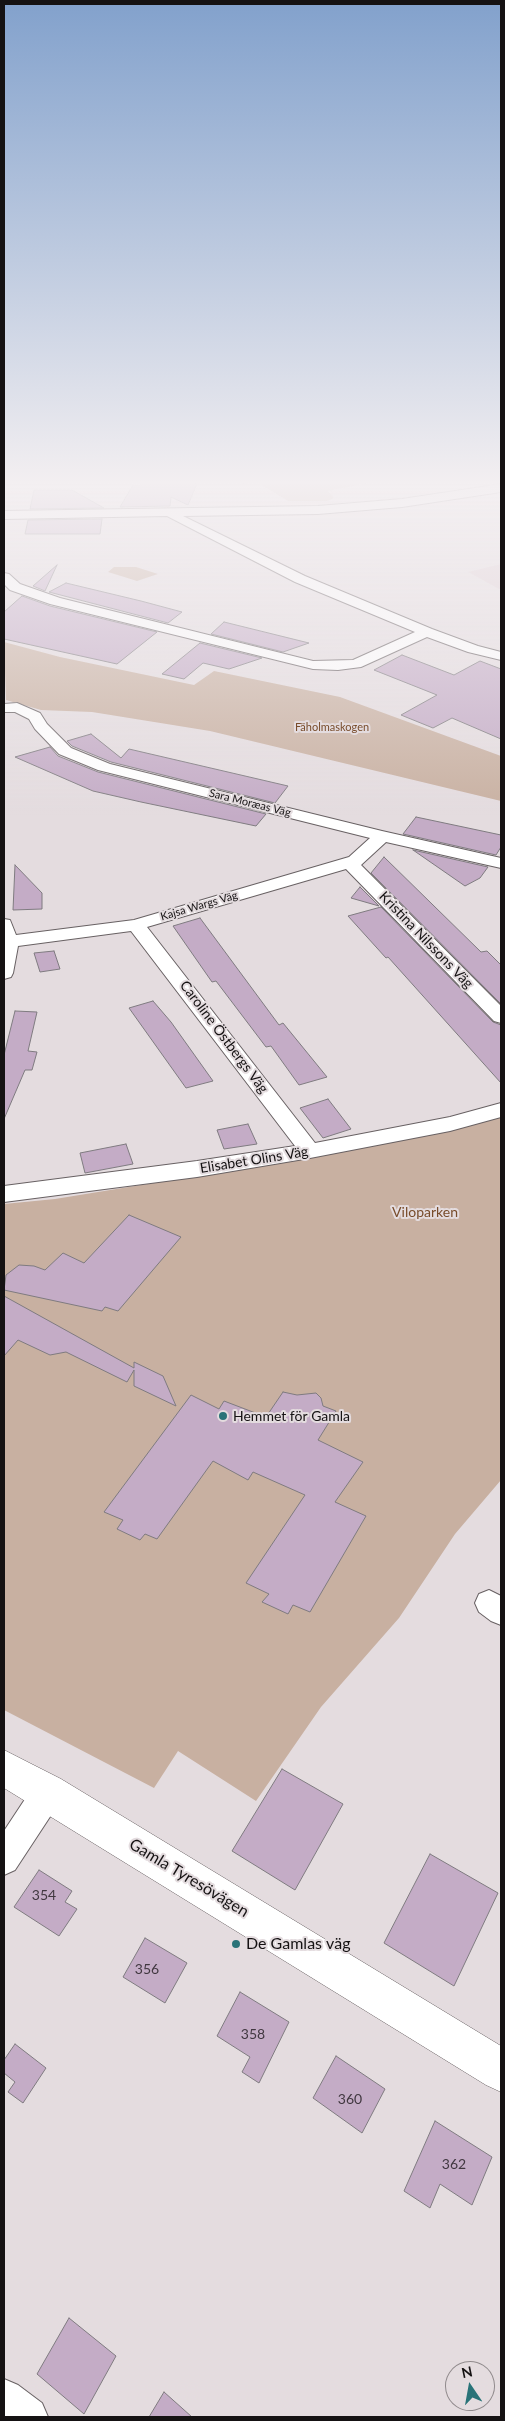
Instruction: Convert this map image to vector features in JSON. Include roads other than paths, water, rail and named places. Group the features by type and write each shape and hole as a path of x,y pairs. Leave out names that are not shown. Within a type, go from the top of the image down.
{"street":[{"path":"29,592 55,601 313,665 338,666 356,664 427,632"},
{"path":"331,592 427,632 473,649 501,656"},
{"name":"Sara Moræas Väg","path":"10,708 35,716 40,726 65,751 104,767 382,836 501,862"},
{"name":"Kajsa Wargs Väg","path":"5,936 136,925 350,863 355,861 382,836"},
{"name":"Kristina Nilssons Väg","path":"350,863 501,1017"},
{"name":"Caroline Östbergs Väg","path":"136,925 310,1151"},
{"path":"4,973 5,936"},
{"name":"Elisabet Olins Väg","path":"4,1194 39,1191 197,1169 310,1151 450,1124 501,1110"},
{"name":"Gamla Tyresövägen","path":"4,1768 48,1792 501,2070"},
{"path":"4,1859 48,1792"},
{"path":"4,2399 28,2417"}],"place":[{"name":"Hemmet för Gamla","path":"223,1416"},
{"name":"De Gamlas väg","path":"236,1944"}],"park label":[{"name":"Fäholmaskogen","path":"332,727"},
{"name":"Viloparken","path":"425,1212"}]}
